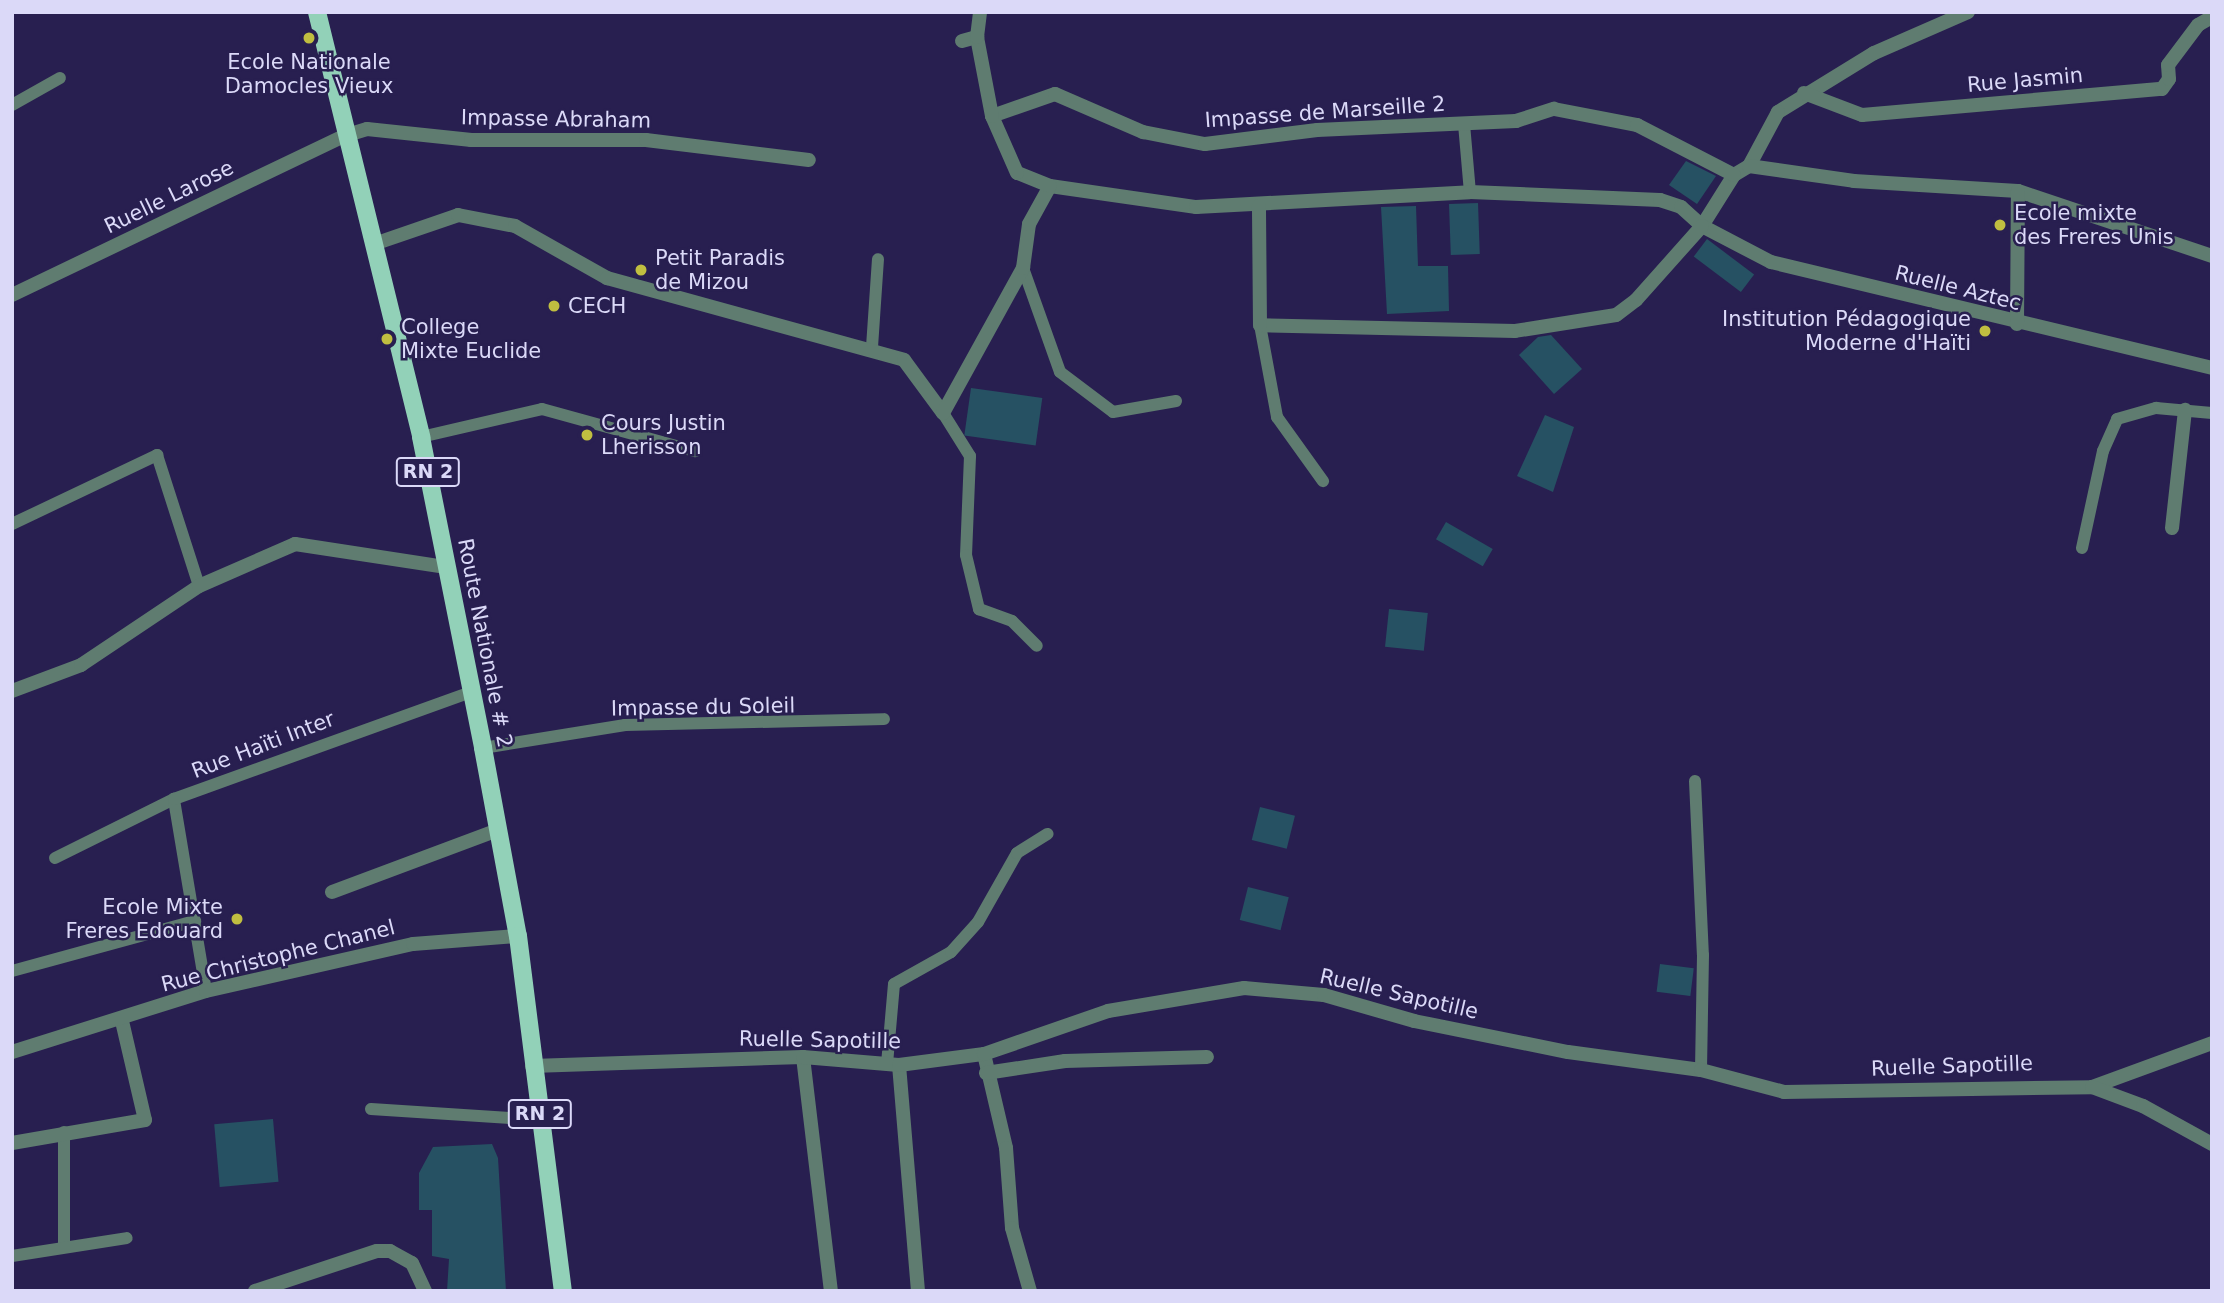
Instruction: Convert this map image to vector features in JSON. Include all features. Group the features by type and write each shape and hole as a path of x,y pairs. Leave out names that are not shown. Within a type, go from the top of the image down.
{"main road":[{"name":"Route Nationale # 2","path":"317,12 344,136 374,244 421,437 483,748 518,936 532,1066 563,1291"}],"street":[{"name":"Ruelle Aztec","path":"980,12 977,37 992,116 1017,173 1050,187 1196,207 1259,206 1470,192 1660,200 1681,207 1702,226 1771,262 2017,324 2212,368"},
{"path":"1259,206 1260,325 1515,331 1616,315 1636,300 1702,226 1734,175 1749,166 1778,112 1804,93 1874,52 1968,12"},
{"name":"Rue Jasmin","path":"1804,93 1862,116 2162,89 2169,79 2168,65 2198,25 2212,17"},
{"path":"962,41 977,37"},
{"name":"Impasse de Marseille 2","path":"992,116 1055,94 1143,132 1205,144 1317,130 1516,121 1554,109 1637,125 1734,175"},
{"name":"Impasse Abraham","path":"344,136 368,129 471,140 646,141 809,160"},
{"name":"Ruelle Larose","path":"12,295 344,136"},
{"path":"1749,166 1854,181 2018,191 2212,256"},
{"path":"374,244 458,215 515,226 607,278 872,347 904,360 943,413 1023,268 1029,224 1050,187"},
{"path":"2017,324 2018,191"},
{"path":"2172,528 2185,411"},
{"path":"12,691 81,665 199,586 295,544 446,567"},
{"path":"331,892 498,830"},
{"name":"Rue Christophe Chanel","path":"12,1052 122,1021 206,991 413,944 518,936"},
{"name":"Ruelle Sapotille","path":"532,1066 803,1057 893,1064 984,1054 1108,1011 1244,988 1324,995 1414,1021 1568,1052 1701,1069 1784,1092 2092,1087 2212,1043"},
{"path":"12,1143 145,1120 122,1021"},
{"path":"984,1054 986,1073 1006,1148 1012,1228 1030,1291"},
{"path":"803,1057 831,1291"},
{"path":"986,1073 1065,1061 1207,1057"},
{"path":"893,1064 918,1291"},
{"path":"2092,1087 2143,1107 2212,1144"},
{"path":"254,1291 377,1251 390,1251 412,1263 425,1291"}],"lane":[{"path":"12,105 60,78"},
{"path":"1464,124 1470,192"},
{"path":"872,347 878,260"},
{"path":"1023,268 1060,372 1113,411 1176,401"},
{"path":"1260,325 1277,417 1323,481"},
{"path":"2082,548 2102,451 2117,419 2156,408 2212,413"},
{"path":"421,437 542,409 695,451"},
{"path":"943,413 970,456 967,555 979,609 1012,621 1037,646"},
{"path":"12,524 157,455 199,586"},
{"name":"Rue Haïti Inter","path":"206,991 174,799 471,692"},
{"name":"Impasse du Soleil","path":"483,748 625,725 884,719"},
{"path":"1695,781 1703,955 1701,1069"},
{"path":"55,858 174,799"},
{"path":"893,1064 894,984 951,952 978,922 1017,853 1047,834"},
{"path":"12,971 195,921"},
{"path":"370,1109 541,1119"},
{"path":"64,1132 64,1246"},
{"path":"12,1256 127,1238"}],"building":[{"path":"1686,161 1716,176 1697,204 1669,185"},
{"path":"1478,203 1480,254 1451,255 1449,204"},
{"path":"1416,206 1418,266 1448,266 1449,311 1387,314 1381,207"},
{"path":"1707,239 1754,275 1741,292 1694,257"},
{"path":"1551,335 1582,369 1554,394 1519,355 1538,337"},
{"path":"971,388 1042,398 1036,446 964,436"},
{"path":"1545,415 1574,427 1553,492 1517,476"},
{"path":"1446,522 1493,549 1483,566 1436,539"},
{"path":"1389,609 1428,613 1424,651 1385,647"},
{"path":"1260,807 1295,816 1287,849 1252,840"},
{"path":"1248,887 1289,897 1281,930 1240,920"},
{"path":"1660,964 1694,968 1690,996 1657,992"},
{"path":"273,1119 278,1182 220,1187 214,1124"},
{"path":"492,1144 498,1158 506,1291 447,1291 449,1259 432,1256 432,1210 419,1210 419,1173 433,1147"}],"place":[{"name":"Ecole Nationale Damocles Vieux","path":"309,38"},
{"name":"Ecole mixte des Freres Unis","path":"2000,225"},
{"name":"Petit Paradis de Mizou","path":"641,270"},
{"name":"CECH","path":"554,306"},
{"name":"Institution Pédagogique Moderne d'Haïti","path":"1985,331"},
{"name":"College Mixte Euclide","path":"387,339"},
{"name":"Cours Justin Lherisson","path":"587,435"},
{"name":"Ecole Mixte Freres Edouard","path":"237,919"}]}
